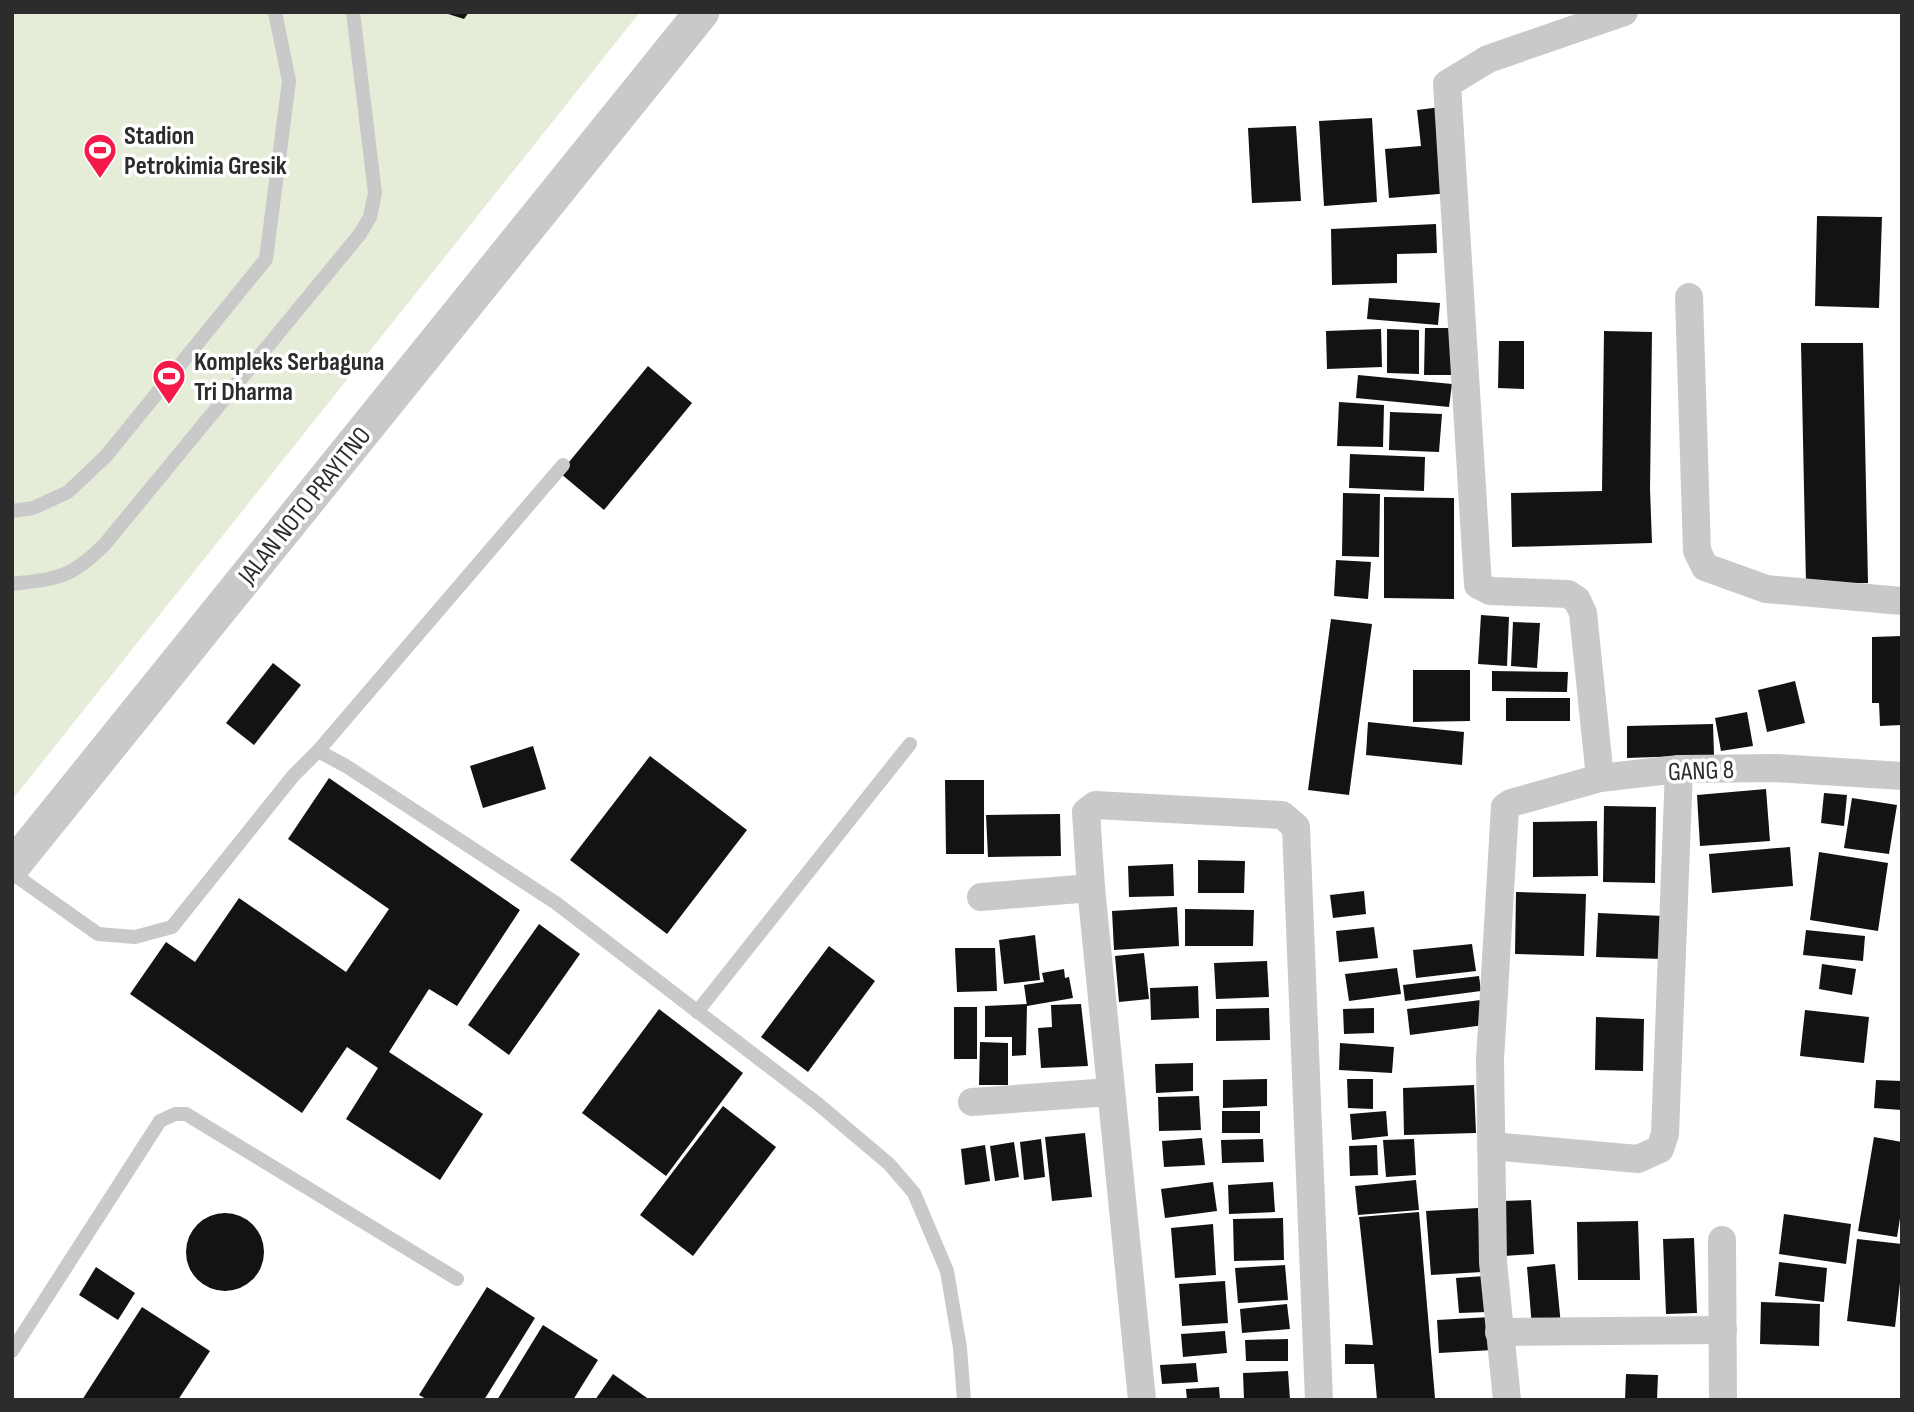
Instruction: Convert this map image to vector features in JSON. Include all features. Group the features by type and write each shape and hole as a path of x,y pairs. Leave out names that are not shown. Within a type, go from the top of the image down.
{"street":[{"name":"JALAN NOTO PRAYITNO","path":"12,867 702,12"},
{"path":"1600,778 1583,613 1577,600 1568,594 1490,591 1478,585 1447,84 1488,59 1624,12"},
{"path":"1689,297 1697,551 1705,567 1766,589 1902,601"},
{"name":"GANG 8","path":"1492,1146 1490,1060 1505,807 1510,803 1600,778 1679,769 1776,768 1902,776"},
{"path":"1507,1400 1493,1262 1492,1146 1638,1160 1660,1149 1665,1134 1679,769"},
{"path":"1142,1400 1091,888 1086,812 1094,805 1282,815 1296,827 1319,1400"},
{"path":"981,897 1091,888"},
{"path":"972,1102 1110,1092"},
{"path":"1722,1240 1723,1330 1729,1399"},
{"path":"1499,1332 1723,1330"}],"lane":[{"path":"12,511 33,508 68,492 106,456 265,259 289,81 275,12"},
{"path":"12,584 57,578 82,567 105,544 360,234 370,217 375,193 353,12"},
{"path":"12,873 98,934 135,937 172,927 293,776 318,751 563,465"},
{"path":"698,1012 910,744"},
{"path":"318,751 556,903 818,1104 889,1164 914,1194 947,1271 960,1348 964,1400"},
{"path":"12,1350 160,1121 175,1114 186,1114 457,1279"}],"green space":[{"name":"Kompleks Serbaguna Tri Dharma","path":"12,12 640,12 12,800"}],"building":[{"path":"442,12 469,12 464,19"},
{"path":"1441,107 1452,193 1389,198 1385,149 1421,146 1417,110"},
{"path":"1372,118 1377,202 1324,206 1319,121"},
{"path":"1296,126 1301,201 1252,203 1248,128"},
{"path":"1817,216 1882,217 1879,308 1815,306"},
{"path":"1436,224 1437,253 1397,254 1397,283 1332,285 1331,229"},
{"path":"1369,298 1440,303 1438,325 1367,319"},
{"path":"1425,328 1453,328 1453,375 1424,375"},
{"path":"1381,329 1382,367 1327,369 1326,331"},
{"path":"1387,329 1419,330 1419,374 1387,373"},
{"path":"1604,331 1652,332 1652,543 1512,547 1511,493 1602,491"},
{"path":"1499,341 1524,341 1524,389 1498,388"},
{"path":"1801,343 1863,343 1868,583 1806,584"},
{"path":"648,366 692,403 604,510 560,473"},
{"path":"1358,375 1452,384 1449,407 1356,398"},
{"path":"1339,402 1384,405 1383,447 1337,446"},
{"path":"1390,412 1442,414 1439,452 1389,450"},
{"path":"1350,454 1425,457 1424,491 1349,488"},
{"path":"1343,493 1380,494 1379,557 1342,556"},
{"path":"1384,497 1454,498 1454,599 1384,598"},
{"path":"1336,560 1371,562 1368,599 1334,596"},
{"path":"1481,615 1509,617 1507,666 1478,664"},
{"path":"1331,619 1372,624 1349,795 1308,790"},
{"path":"1513,622 1540,623 1537,668 1511,666"},
{"path":"1902,636 1902,725 1880,726 1879,703 1872,703 1872,637"},
{"path":"273,663 301,685 254,745 226,723"},
{"path":"1413,670 1470,670 1470,721 1413,722"},
{"path":"1492,671 1568,672 1567,692 1492,691"},
{"path":"1795,681 1805,723 1767,732 1758,690"},
{"path":"1506,698 1570,698 1570,721 1506,721"},
{"path":"1747,712 1753,746 1721,751 1715,718"},
{"path":"1368,722 1464,732 1462,765 1366,755"},
{"path":"1713,724 1714,755 1627,758 1627,726"},
{"path":"533,746 546,789 483,808 470,766"},
{"path":"650,756 747,830 667,934 570,860"},
{"path":"329,778 520,910 457,1006 429,989 389,1052 483,1114 440,1180 346,1119 378,1068 347,1047 302,1113 130,994 166,942 195,962 239,898 346,972 389,909 288,839"},
{"path":"945,780 984,780 984,854 946,854"},
{"path":"1766,789 1770,841 1700,846 1697,795"},
{"path":"1824,793 1847,795 1844,826 1821,823"},
{"path":"1852,798 1897,805 1889,854 1844,848"},
{"path":"1604,806 1656,807 1655,883 1603,882"},
{"path":"1060,814 1061,856 988,857 986,815"},
{"path":"1597,821 1598,876 1533,877 1533,822"},
{"path":"1790,847 1793,886 1712,893 1709,854"},
{"path":"1819,852 1888,863 1878,931 1810,920"},
{"path":"1198,860 1245,861 1244,893 1198,893"},
{"path":"1173,864 1174,896 1129,897 1128,866"},
{"path":"1364,891 1366,914 1333,918 1330,895"},
{"path":"1516,892 1586,894 1584,956 1515,954"},
{"path":"1177,907 1179,946 1114,950 1112,911"},
{"path":"1185,909 1254,910 1253,946 1185,946"},
{"path":"1598,913 1664,916 1663,959 1596,957"},
{"path":"539,924 580,954 509,1055 468,1025"},
{"path":"1374,927 1378,958 1339,962 1336,931"},
{"path":"1806,930 1865,936 1863,961 1803,955"},
{"path":"1035,935 1040,980 1004,984 999,940"},
{"path":"1472,944 1476,971 1416,978 1413,950"},
{"path":"829,946 875,981 808,1072 761,1037"},
{"path":"955,948 995,948 997,991 957,992"},
{"path":"1144,953 1149,999 1119,1002 1115,956"},
{"path":"1267,961 1269,997 1216,999 1214,963"},
{"path":"1822,964 1856,969 1852,995 1819,989"},
{"path":"1397,968 1401,994 1349,1001 1345,974"},
{"path":"1064,969 1065,978 1069,977 1073,998 1027,1006 1024,985 1044,982 1042,973"},
{"path":"1479,976 1481,991 1405,1001 1403,985"},
{"path":"1198,986 1199,1018 1151,1020 1150,988"},
{"path":"1481,1000 1484,1025 1410,1035 1407,1009"},
{"path":"1027,1004 1026,1055 1012,1056 1012,1037 985,1037 985,1006"},
{"path":"1081,1004 1088,1066 1041,1068 1038,1028 1052,1027 1051,1005"},
{"path":"954,1007 977,1007 977,1059 954,1059"},
{"path":"1269,1008 1270,1040 1216,1041 1216,1009"},
{"path":"1374,1008 1374,1033 1344,1034 1343,1009"},
{"path":"659,1009 743,1073 666,1176 582,1113"},
{"path":"1805,1010 1869,1017 1864,1063 1800,1056"},
{"path":"1596,1017 1644,1019 1643,1071 1595,1070"},
{"path":"980,1042 1008,1043 1008,1085 979,1085"},
{"path":"1340,1043 1394,1047 1392,1073 1339,1070"},
{"path":"1193,1063 1193,1091 1156,1093 1155,1064"},
{"path":"1267,1079 1267,1106 1223,1108 1223,1080"},
{"path":"1347,1079 1373,1079 1373,1109 1348,1108"},
{"path":"1876,1080 1902,1081 1902,1110 1874,1108"},
{"path":"1474,1085 1476,1133 1404,1135 1403,1088"},
{"path":"1199,1096 1201,1130 1159,1131 1158,1097"},
{"path":"723,1106 776,1147 693,1256 640,1215"},
{"path":"1222,1111 1260,1111 1260,1133 1222,1133"},
{"path":"1386,1111 1388,1136 1352,1140 1350,1114"},
{"path":"1085,1133 1092,1197 1052,1201 1045,1137"},
{"path":"1874,1137 1902,1142 1902,1206 1897,1237 1858,1231"},
{"path":"1202,1138 1205,1165 1164,1167 1162,1141"},
{"path":"1041,1139 1045,1177 1024,1180 1020,1142"},
{"path":"1263,1139 1264,1162 1222,1163 1221,1140"},
{"path":"1414,1139 1416,1175 1386,1177 1383,1140"},
{"path":"1014,1142 1019,1177 995,1181 990,1146"},
{"path":"985,1145 990,1181 965,1185 961,1149"},
{"path":"1377,1145 1378,1175 1350,1176 1349,1146"},
{"path":"1416,1180 1419,1210 1358,1215 1355,1186"},
{"path":"1213,1182 1217,1211 1165,1218 1161,1189"},
{"path":"1273,1182 1275,1212 1229,1214 1228,1185"},
{"path":"1531,1200 1534,1254 1504,1256 1502,1201"},
{"path":"1478,1208 1482,1272 1431,1275 1426,1211"},
{"path":"1419,1212 1435,1398 1377,1400 1374,1364 1345,1364 1345,1344 1373,1345 1359,1217"},
{"path":"217,1213 233,1213 247,1219 258,1230 264,1244 264,1260 258,1274 247,1285 233,1291 217,1291 203,1285 192,1274 186,1260 186,1244 192,1230 203,1219"},
{"path":"1784,1214 1851,1224 1846,1264 1779,1254"},
{"path":"1283,1218 1284,1260 1234,1261 1233,1219"},
{"path":"1638,1221 1640,1280 1578,1280 1577,1222"},
{"path":"1213,1224 1216,1275 1175,1278 1171,1228"},
{"path":"1694,1238 1697,1313 1666,1314 1663,1239"},
{"path":"1857,1239 1902,1244 1895,1327 1847,1321"},
{"path":"1779,1262 1827,1268 1824,1302 1775,1296"},
{"path":"1555,1264 1561,1325 1532,1327 1527,1267"},
{"path":"1285,1265 1288,1300 1238,1303 1235,1268"},
{"path":"96,1267 135,1293 118,1320 79,1295"},
{"path":"1485,1276 1487,1312 1459,1313 1456,1278"},
{"path":"1225,1281 1228,1323 1182,1326 1179,1284"},
{"path":"487,1287 535,1318 484,1400 428,1400 419,1395"},
{"path":"1761,1302 1820,1304 1819,1346 1760,1344"},
{"path":"1287,1304 1290,1329 1242,1333 1240,1309"},
{"path":"142,1307 210,1351 178,1400 82,1400"},
{"path":"1491,1317 1493,1350 1439,1353 1437,1320"},
{"path":"543,1325 598,1360 573,1400 497,1400"},
{"path":"1225,1331 1227,1353 1183,1357 1181,1334"},
{"path":"1288,1339 1288,1361 1246,1361 1245,1340"},
{"path":"1196,1363 1198,1382 1162,1384 1160,1365"},
{"path":"1288,1371 1290,1400 1244,1400 1243,1373"},
{"path":"613,1374 650,1400 595,1400"},
{"path":"1626,1374 1658,1375 1657,1400 1625,1400"},
{"path":"1219,1387 1220,1400 1187,1400 1186,1389"}],"place":[{"name":"Stadion Petrokimia Gresik","path":"100,180"},
{"name":"Kompleks Serbaguna Tri Dharma","path":"169,406"}]}
